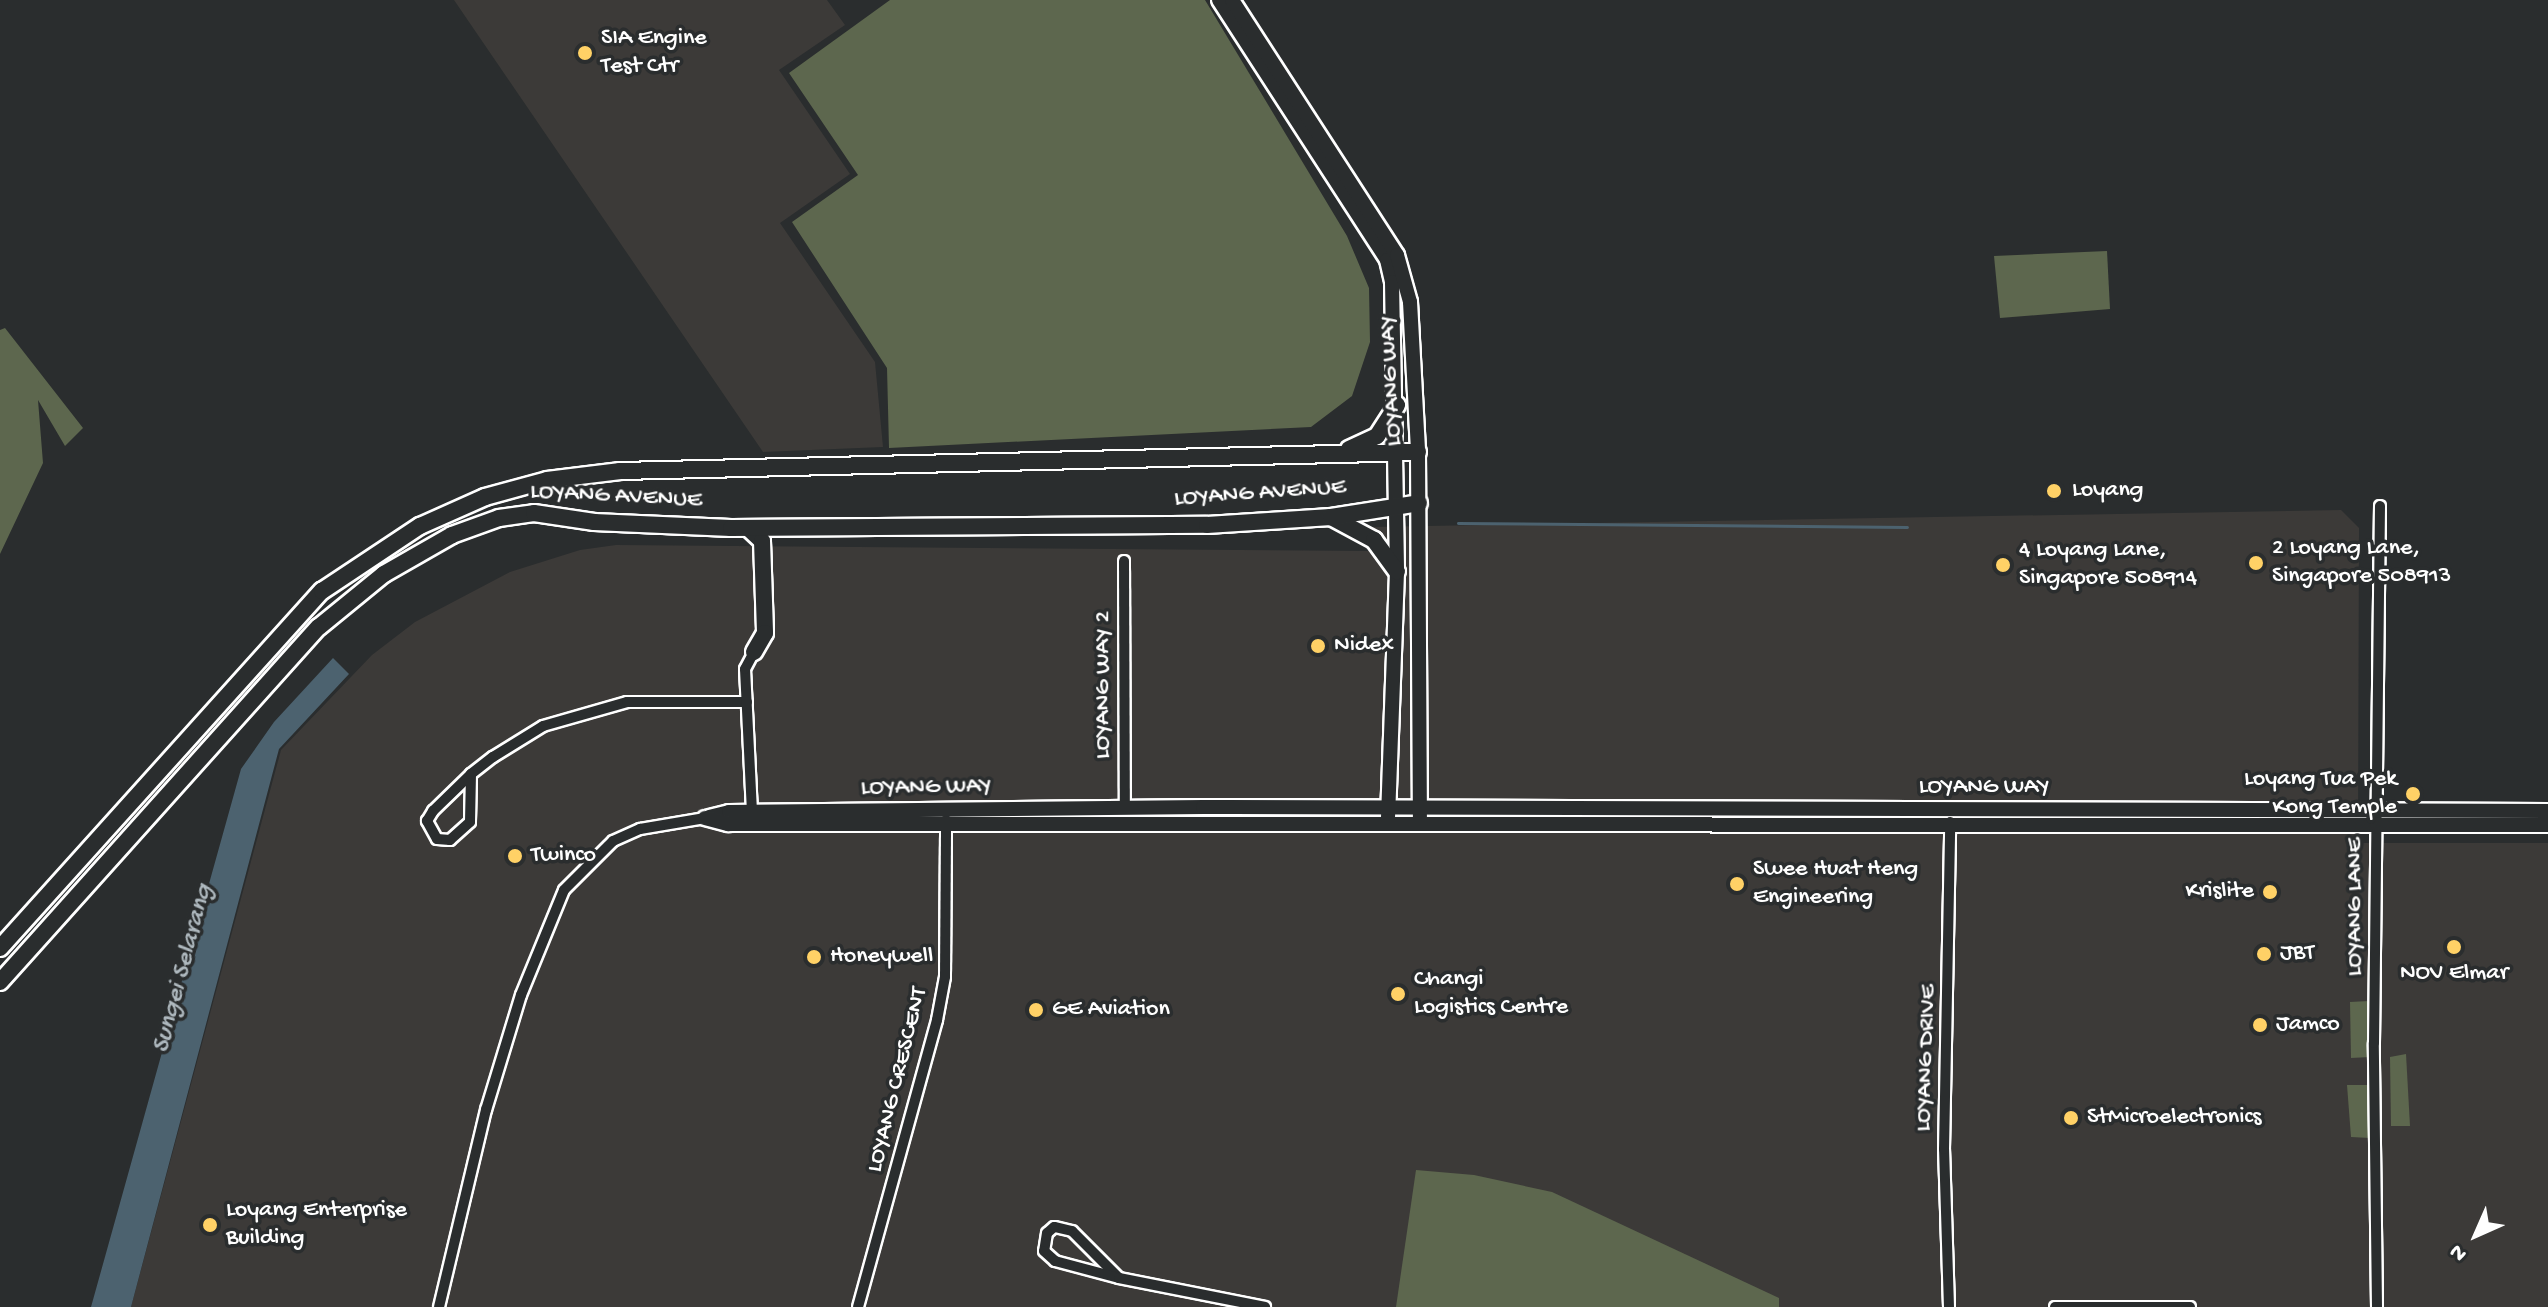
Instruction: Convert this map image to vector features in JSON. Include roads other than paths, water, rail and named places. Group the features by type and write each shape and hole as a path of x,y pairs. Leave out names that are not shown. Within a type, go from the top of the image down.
{"main road":[{"path":"1340,452 1377,436 1397,405"},
{"name":"LOYANG AVENUE","path":"0,948 322,591 420,526 485,497 547,480 620,471 1418,452"},
{"name":"LOYANG AVENUE","path":"0,982 298,650 384,574 452,535 534,513 594,522 748,528 1207,525 1331,517 1419,503"},
{"path":"1331,517 1374,540 1397,572"},
{"path":"748,528 762,541 765,633 754,652"}],"street":[{"name":"LOYANG WAY","path":"1219,0 1387,260 1394,308 1397,405 1397,572 1388,816"},
{"name":"LOYANG WAY","path":"1232,0 1397,255 1410,302 1419,503 1420,817"},
{"name":"LOYANG LANE","path":"2377,1307 2375,817 2380,506"},
{"name":"LOYANG WAY 2","path":"1124,561 1125,809"},
{"path":"754,652 745,669 752,812 764,824"},
{"path":"471,774 470,822 450,840 437,839 428,828 429,816 471,774 543,726 597,709 663,700 747,702"},
{"name":"LOYANG WAY","path":"705,818 735,824 764,824 1125,809 1420,817 2375,817 2548,811"},
{"path":"1125,809 1134,823"},
{"name":"LOYANG WAY","path":"439,1307 486,1110 521,995 564,890 613,841 640,829 752,812 1134,823 1388,816"},
{"path":"735,824 752,812"},
{"name":"LOYANG CRESCENT","path":"858,1307 937,1020 945,977 946,817"},
{"name":"LOYANG DRIVE","path":"1949,1307 1944,1149 1950,817"},
{"name":"LOYANG WAY","path":"2375,817 2548,825"},
{"path":"1119,1278 1072,1231 1054,1227 1047,1233 1044,1251 1055,1261 1119,1278 1265,1307"},
{"path":"2055,1307 2190,1307"}],"water":[{"path":"333,658 349,674 279,749 131,1307 91,1307 241,769 274,722"}],"waterway":[{"path":"1458,523 1907,527"}],"place":[{"name":"SIA Engine Test Ctr","path":"585,53"},
{"name":"Loyang","path":"2054,491"},
{"name":"2 Loyang Lane, Singapore 508913","path":"2256,563"},
{"name":"4 Loyang Lane, Singapore 508914","path":"2003,565"},
{"name":"Nidex","path":"1318,646"},
{"name":"Loyang Tua Pek Kong Temple","path":"2413,794"},
{"name":"Twinco","path":"515,856"},
{"name":"Swee Huat Heng Engineering","path":"1737,884"},
{"name":"Krislite","path":"2270,892"},
{"name":"NOV Elmar","path":"2454,947"},
{"name":"JBT","path":"2264,954"},
{"name":"Honeywell","path":"814,957"},
{"name":"Changi Logistics Centre","path":"1398,994"},
{"name":"GE Aviation","path":"1036,1010"},
{"name":"Jamco","path":"2260,1025"},
{"name":"StMicroelectronics","path":"2071,1118"},
{"name":"Loyang Enterprise Building","path":"210,1225"}],"water label":[{"name":"Sungei Selarang","path":"184,969"}]}
